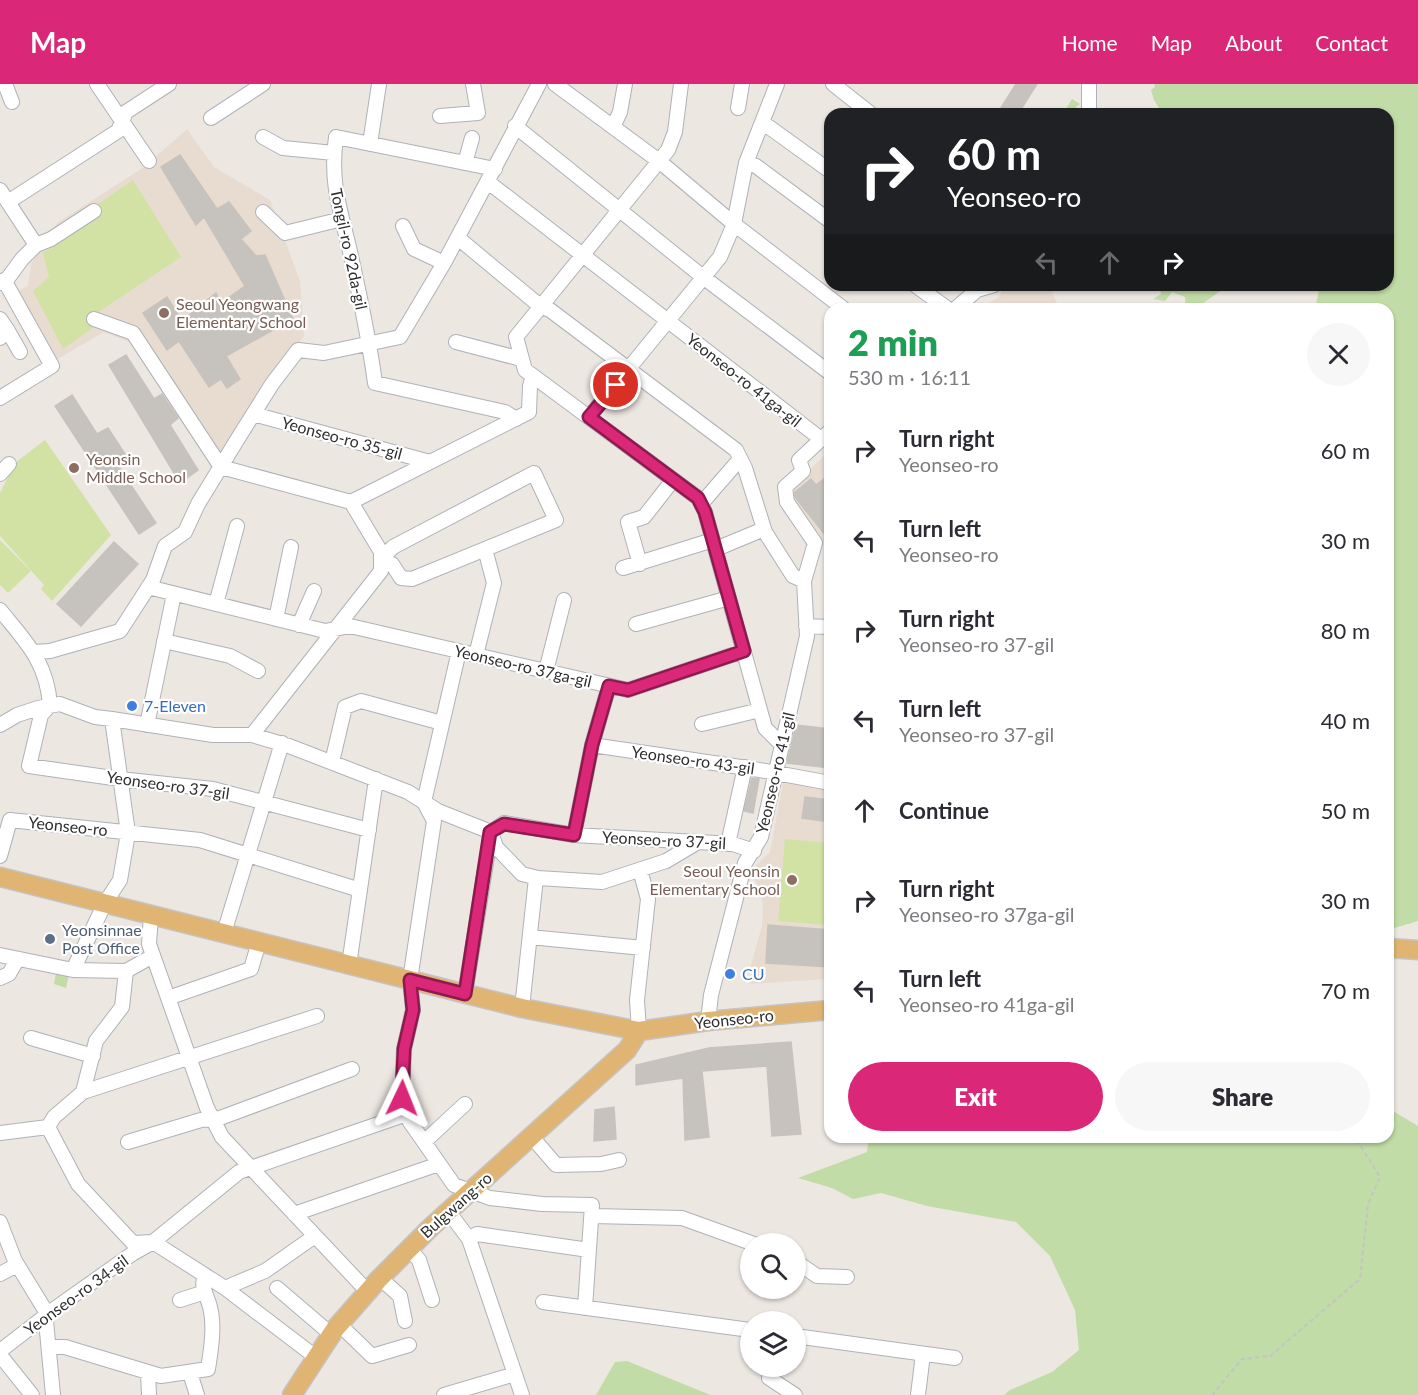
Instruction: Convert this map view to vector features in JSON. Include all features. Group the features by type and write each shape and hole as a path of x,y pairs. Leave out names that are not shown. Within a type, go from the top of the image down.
{"main road":[{"name":"Yeonseo-ro","path":"0,877 522,1008 639,1031 708,1021 824,1011"},
{"path":"1394,948 1418,950"},
{"name":"Bulgwang-ro","path":"295,1394 336,1329 409,1248 627,1050 639,1031"}],"street":[{"path":"5,84 12,102"},
{"path":"97,84 149,161"},
{"path":"36,245 4,196 118,131 126,112 169,84"},
{"path":"211,118 264,84"},
{"path":"370,144 379,84"},
{"path":"440,116 478,113 473,84"},
{"path":"34,652 50,651 120,631 148,587 165,546 185,532 198,504 253,414 298,350 324,353 400,337 458,238 538,84"},
{"path":"555,84 659,161 734,224 836,303"},
{"path":"613,127 620,112 625,84"},
{"path":"681,84 675,132 668,150 516,337 525,370 698,498 714,544 765,728 781,744"},
{"path":"738,108 742,84"},
{"path":"589,417 720,257 734,224 746,163 777,84"},
{"path":"833,84 863,108"},
{"path":"1089,84 1089,108"},
{"path":"762,122 824,167"},
{"path":"515,126 703,277 824,368"},
{"path":"263,137 283,148 334,153 336,137 495,169"},
{"path":"465,163 472,138"},
{"name":"Tongil-ro 92da-gil","path":"334,153 335,191 370,344 375,383 505,412 516,419"},
{"path":"746,163 756,166 824,217"},
{"path":"488,182 583,254"},
{"path":"0,398 52,366 2,281 36,245 51,239 94,212"},
{"path":"263,212 285,233 342,219"},
{"path":"403,226 414,249 444,263"},
{"path":"458,238 540,306 550,310 629,368 736,450 745,468 764,529 793,576 804,581"},
{"name":"Yeonseo-ro 41ga-gil","path":"583,254 667,321 824,434"},
{"path":"923,291 940,303"},
{"path":"962,303 976,291"},
{"path":"0,319 4,334 20,352"},
{"path":"94,319 133,333 221,466 351,502 529,412 530,386 533,376"},
{"path":"456,342 521,359"},
{"name":"Yeonseo-ro 35-gil","path":"253,414 430,462"},
{"name":"Yeonseo-ro 41-gil","path":"708,1021 711,995 745,863 761,837 807,636 804,581 814,543 787,502 785,488 803,471 799,460 824,436"},
{"path":"701,504 741,459"},
{"path":"534,473 556,519 412,579 401,578 392,564 381,559 393,547 534,473"},
{"path":"640,564 628,522 644,517 673,480"},
{"path":"252,735 381,571 381,552 351,502"},
{"path":"148,587 216,604 237,526"},
{"path":"623,568 764,529"},
{"path":"276,619 291,547"},
{"path":"476,655 494,583 485,549"},
{"path":"299,625 314,591"},
{"path":"147,725 174,594"},
{"path":"636,624 729,597"},
{"path":"546,671 564,600"},
{"name":"Yeonseo-ro 37ga-gil","path":"216,604 325,631 350,626 628,690 744,651"},
{"path":"0,610 34,652 49,690 50,705"},
{"path":"806,626 824,627"},
{"path":"165,641 230,656 258,671"},
{"path":"459,651 424,802 434,821 410,980 413,1010 404,1049 402,1098 410,1122 454,1185 490,1198 542,1204 592,1206 585,1308"},
{"path":"574,835 592,745 609,686"},
{"path":"332,762 345,707 361,701 442,723"},
{"path":"0,725 17,715 60,704 95,717 213,735 252,735 282,743 408,792 438,811 490,832 465,994"},
{"name":"Yeonseo-ro 37-gil","path":"50,705 41,715 28,766 213,789 369,830"},
{"path":"702,724 760,710"},
{"name":"Yeonseo-ro","path":"105,903 120,880 128,833 112,719"},
{"path":"224,933 282,743"},
{"name":"Yeonseo-ro 43-gil","path":"592,745 745,767 824,782"},
{"path":"728,844 745,767"},
{"path":"350,965 376,779"},
{"name":"Yeonseo-ro","path":"0,856 10,820 200,840 360,890"},
{"name":"Yeonseo-ro 37-gil","path":"698,842 666,861 602,882 536,878 522,874 496,847 490,832 504,824 574,835 698,842 728,844 754,851"},
{"path":"639,1031 637,1000 648,899 640,870"},
{"path":"522,1008 536,878"},
{"path":"73,970 105,903"},
{"path":"151,915 149,944 207,1108 222,1137 315,1236 374,1285 400,1296 405,1321"},
{"path":"530,937 643,948"},
{"path":"168,998 251,969 259,942"},
{"path":"0,955 73,970 126,971 153,956"},
{"path":"0,978 9,974 17,960"},
{"path":"82,1092 96,1041 122,1007 126,971"},
{"path":"48,1127 54,1117 82,1092 317,1016"},
{"path":"31,1038 93,1056"},
{"path":"128,1142 201,1120 220,1118 352,1069"},
{"path":"424,1142 465,1104"},
{"name":"Yeonseo-ro 34-gil","path":"32,1395 0,1353 46,1316 132,1254 153,1242 239,1172 407,1114"},
{"path":"0,1133 48,1127"},
{"path":"48,1127 78,1184 133,1243 153,1242 225,1288 317,1358"},
{"path":"532,1137 556,1165 601,1164 619,1160"},
{"path":"294,1214 439,1164"},
{"path":"448,1211 469,1239 522,1395"},
{"path":"592,1216 682,1218 740,1239"},
{"path":"0,1222 17,1265 45,1310 53,1395"},
{"path":"469,1239 477,1234 589,1250"},
{"path":"225,1288 265,1271 315,1236"},
{"path":"409,1248 419,1260 432,1300"},
{"path":"0,1274 17,1265"},
{"path":"806,1268 817,1275 847,1276"},
{"path":"49,1347 65,1347 161,1376 208,1370 212,1348 211,1309 202,1282 205,1275"},
{"path":"277,1288 372,1356 409,1346"},
{"path":"180,1300 204,1292"},
{"path":"543,1302 740,1329"},
{"path":"806,1338 955,1358"},
{"path":"918,1395 923,1354"},
{"path":"0,1379 11,1369"},
{"path":"148,1372 149,1395"},
{"path":"190,1373 197,1395"},
{"path":"444,1395 515,1374"},
{"path":"769,1377 795,1395"}],"path":[{"path":"1212,1395 1242,1359 1270,1356 1360,1279 1368,1204 1380,1177 1358,1143"}],"shaded area":[{"name":"Seoul Yeongwang Elementary School","path":"187,129 214,167 270,200 300,281 304,336 254,400 215,461 134,344 104,332 56,360 12,294 28,286 31,264 57,223 144,167"},
{"path":"1002,291 1051,291 1057,303 988,303 999,297"},
{"path":"824,456 824,546 789,495 794,485"},
{"name":"Seoul Yeonsin Elementary School","path":"783,782 824,788 824,979 750,984 751,965 762,926 763,907 760,890 750,871 770,852"}],"green space":[{"path":"1154,84 1418,84 1418,921 1394,928 1394,303 1316,303 1319,291 1394,291 1394,108 1159,108 1151,90 1155,87"},
{"path":"1072,99 1080,104 1076,108 1067,108"},
{"path":"133,180 181,257 100,311 94,327 63,349 33,291 49,277 43,253 98,213 95,206"},
{"path":"1160,291 1220,291 1203,303 1186,303 1185,297 1172,292 1165,301 1153,299 1161,294"},
{"path":"45,440 111,535 52,601 41,589 44,585 0,536 0,493 15,463"},
{"path":"0,540 31,571 8,593 0,585"},
{"path":"785,839 824,843 824,925 778,921"},
{"path":"56,973 69,974 66,988 54,984"},
{"path":"1394,1112 1418,1126 1418,1395 1004,1395 1010,1390 1052,1372 1079,1350 1075,1310 1050,1256 1016,1222 927,1206 881,1193 853,1199 832,1188 798,1178 867,1152 868,1143 1394,1143"},
{"path":"627,1361 710,1395 596,1395 615,1362"}],"building":[{"path":"1016,84 1037,84 1022,108 1001,108"},
{"path":"180,155 217,209 229,202 251,231 241,239 256,256 265,255 293,319 226,356 240,379 227,388 221,379 209,387 179,341 167,350 143,313 167,297 182,321 216,293 221,303 245,286 204,217 196,225 161,167"},
{"path":"126,355 154,399 162,394 178,418 170,425 198,470 180,483 109,365"},
{"path":"72,395 97,434 108,428 125,454 115,461 156,523 139,534 55,406"},
{"path":"811,479 816,485 824,479 824,533 795,497 795,492"},
{"path":"114,542 138,564 81,626 57,604"},
{"path":"796,725 824,728 824,767 787,763"},
{"path":"752,778 759,779 753,813 744,811"},
{"path":"805,797 824,799 824,821 802,818"},
{"path":"768,925 824,930 824,967 766,963"},
{"path":"791,1042 801,1134 772,1136 767,1066 702,1071 709,1137 685,1140 683,1078 636,1085 636,1065 709,1048"},
{"path":"614,1107 616,1139 594,1141 595,1110"}],"place":[{"name":"Seoul Yeongwang Elementary School","path":"164,313"},
{"name":"Yeonsin Middle School","path":"74,468"},
{"name":"7-Eleven","path":"132,706"},
{"name":"Seoul Yeonsin Elementary School","path":"792,880"},
{"name":"Yeonsinnae Post Office","path":"50,939"},
{"name":"CU","path":"730,974"}],"route":[{"path":"402,1098 404,1049 413,1010 410,980 465,994 490,832 504,824 574,835 592,745 609,686 628,690 744,651 705,512 698,498 589,417 616,385"}]}
